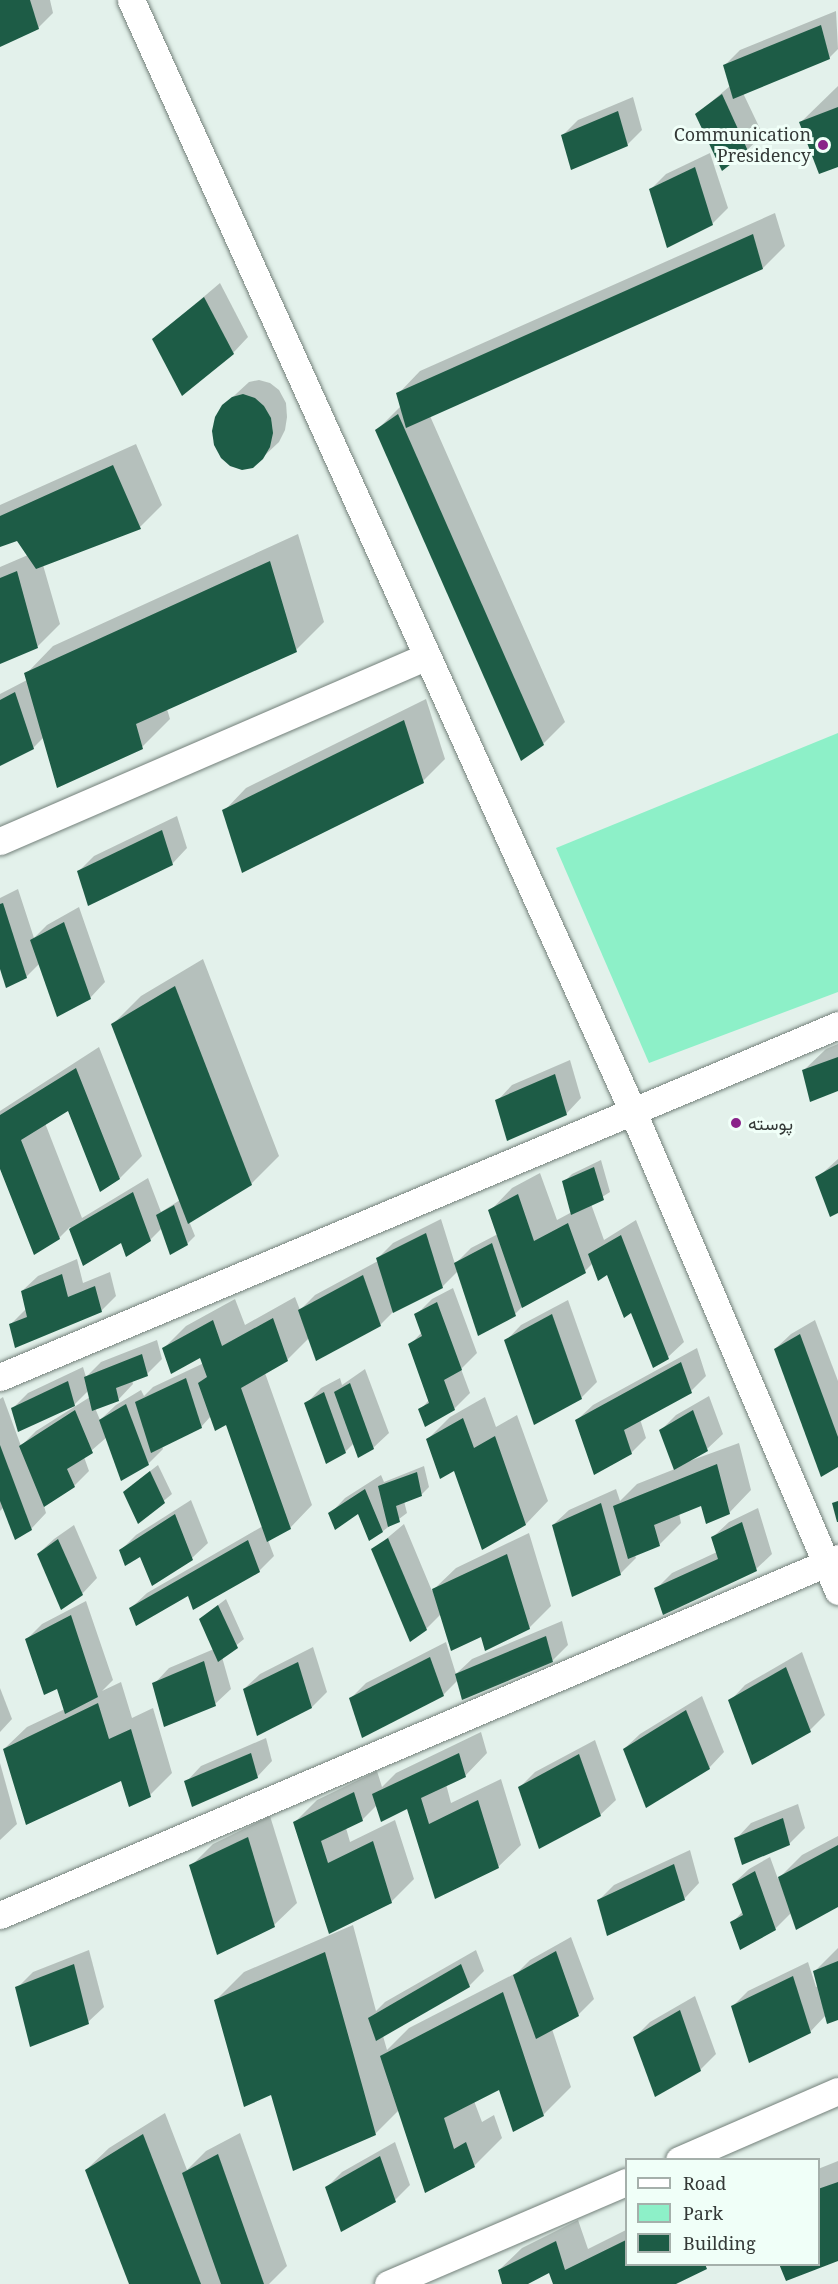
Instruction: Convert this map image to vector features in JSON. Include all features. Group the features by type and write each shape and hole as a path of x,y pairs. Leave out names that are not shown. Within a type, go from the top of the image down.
{"street":[{"path":"131,0 833,1560 838,1591"},
{"path":"0,840 427,656"},
{"path":"0,1377 838,1025"},
{"path":"0,1915 833,1560"},
{"path":"684,2158 838,2091"},
{"path":"388,2284 625,2183"}],"green space":[{"path":"838,733 838,992 649,1063 556,848"}],"building":[{"path":"0,0 30,0 39,29 0,47"},
{"path":"821,25 830,59 733,99 723,65"},
{"path":"722,94 748,151 722,171 695,114"},
{"name":"Communication Presidency","path":"838,107 838,167 819,174 799,122"},
{"path":"618,111 628,146 571,170 561,135"},
{"path":"695,167 713,225 667,248 649,189"},
{"path":"753,234 763,269 406,428 396,393"},
{"path":"204,297 234,354 182,396 152,339"},
{"path":"243,394 255,398 264,406 271,418 273,433 270,447 263,459 253,468 242,470 230,466 221,458 214,445 212,431 215,417 222,405 232,397"},
{"path":"398,414 544,745 521,761 375,430"},
{"path":"113,465 141,529 36,569 17,541 0,547 0,516"},
{"path":"270,561 297,652 136,724 143,749 57,788 24,673"},
{"path":"17,571 38,648 0,664 0,578"},
{"path":"15,692 34,749 0,766 0,700"},
{"path":"404,720 424,783 242,873 222,810"},
{"path":"162,830 173,865 88,906 77,871"},
{"path":"3,903 27,978 6,988 0,969 0,904"},
{"path":"64,922 91,999 57,1017 30,940"},
{"path":"175,986 252,1185 188,1224 111,1024"},
{"path":"838,1057 838,1091 810,1102 802,1070"},
{"path":"76,1068 120,1179 100,1192 68,1111 21,1140 60,1239 34,1255 0,1169 0,1115"},
{"path":"555,1074 567,1115 507,1141 495,1100"},
{"path":"838,1164 838,1213 830,1217 815,1177"},
{"path":"594,1167 604,1200 571,1215 562,1181"},
{"path":"133,1192 151,1241 126,1257 121,1243 83,1266 69,1229"},
{"path":"518,1194 534,1241 568,1223 586,1273 522,1308 488,1210"},
{"path":"174,1205 188,1245 170,1255 156,1215"},
{"path":"426,1233 443,1288 393,1313 376,1258"},
{"path":"621,1235 669,1359 653,1368 631,1313 624,1318 607,1275 598,1281 588,1254"},
{"path":"492,1243 516,1316 478,1336 454,1263"},
{"path":"62,1274 68,1297 95,1286 102,1312 15,1348 9,1324 27,1317 21,1291"},
{"path":"363,1275 381,1326 316,1361 298,1310"},
{"path":"437,1302 462,1370 444,1380 455,1410 425,1427 418,1409 429,1403 408,1344 422,1336 414,1314"},
{"path":"552,1314 582,1399 534,1425 504,1340"},
{"path":"273,1318 288,1361 241,1388 291,1529 267,1542 226,1425 215,1431 198,1383 207,1377 200,1358 171,1374 162,1348 213,1320 222,1346"},
{"path":"800,1334 838,1437 838,1467 821,1477 774,1349"},
{"path":"142,1354 148,1376 116,1388 119,1401 92,1411 84,1377"},
{"path":"681,1362 692,1393 624,1430 632,1454 594,1475 575,1420"},
{"path":"186,1378 202,1428 151,1453 135,1402"},
{"path":"68,1381 75,1406 18,1432 11,1408"},
{"path":"350,1383 374,1449 358,1458 334,1392"},
{"path":"324,1392 346,1453 326,1464 304,1403"},
{"path":"126,1404 149,1465 121,1481 99,1420"},
{"path":"75,1410 93,1453 67,1469 75,1487 44,1507 19,1446"},
{"path":"693,1410 708,1451 674,1470 659,1430"},
{"path":"463,1418 474,1448 495,1436 526,1525 482,1550 454,1471 440,1479 426,1439"},
{"path":"0,1445 32,1530 15,1540 0,1501"},
{"path":"717,1464 730,1514 706,1524 701,1506 654,1525 660,1546 628,1559 613,1506"},
{"path":"150,1471 165,1503 138,1524 123,1492"},
{"path":"417,1472 422,1496 396,1506 400,1522 388,1527 378,1486"},
{"path":"365,1489 383,1532 369,1541 358,1514 335,1530 328,1513"},
{"path":"838,1501 838,1522 837,1522 832,1503"},
{"path":"601,1503 621,1575 572,1597 552,1525"},
{"path":"175,1514 193,1560 152,1586 140,1557 125,1566 119,1550"},
{"path":"742,1522 757,1571 663,1615 654,1588 718,1559 711,1537"},
{"path":"388,1538 427,1630 410,1642 371,1549"},
{"path":"58,1539 83,1595 61,1610 37,1554"},
{"path":"248,1540 260,1572 193,1610 188,1596 136,1626 129,1608"},
{"path":"507,1554 530,1629 485,1651 481,1637 451,1651 432,1589"},
{"path":"218,1605 238,1648 218,1662 199,1619"},
{"path":"71,1615 98,1697 65,1714 57,1689 44,1695 25,1639"},
{"path":"546,1636 553,1662 462,1700 455,1674"},
{"path":"430,1657 444,1696 362,1738 349,1698"},
{"path":"204,1661 216,1706 164,1727 152,1683"},
{"path":"298,1662 312,1708 257,1736 243,1689"},
{"path":"786,1667 811,1732 752,1765 728,1700"},
{"path":"98,1703 109,1739 131,1729 151,1797 129,1807 121,1781 26,1825 3,1749"},
{"path":"686,1710 710,1769 646,1808 623,1749"},
{"path":"251,1753 258,1778 192,1807 184,1781"},
{"path":"459,1753 466,1777 421,1798 429,1824 478,1800 499,1868 435,1899 407,1809 381,1822 372,1794"},
{"path":"579,1754 601,1816 539,1849 518,1787"},
{"path":"354,1792 363,1821 321,1841 328,1863 373,1841 392,1903 329,1934 293,1822"},
{"path":"783,1818 790,1845 742,1865 734,1838"},
{"path":"248,1837 275,1927 217,1955 189,1865"},
{"path":"838,1845 838,1907 796,1930 778,1877"},
{"path":"674,1864 685,1900 607,1936 597,1900"},
{"path":"755,1871 776,1930 740,1950 730,1922 743,1915 732,1884"},
{"path":"556,1951 579,2016 536,2039 513,1975"},
{"path":"325,1952 376,2135 293,2171 271,2095 244,2107 214,2000"},
{"path":"838,1961 838,2020 827,2024 813,1971"},
{"path":"74,1964 89,2024 30,2047 15,1987"},
{"path":"461,1964 470,1987 376,2041 368,2018"},
{"path":"793,1976 811,2033 749,2063 731,2006"},
{"path":"503,1992 544,2116 513,2132 499,2090 444,2118 454,2149 466,2142 475,2167 425,2193 380,2056"},
{"path":"680,2010 701,2071 655,2097 633,2037"},
{"path":"143,2134 201,2284 129,2284 85,2170"},
{"path":"218,2154 264,2284 221,2284 182,2173"},
{"path":"380,2156 396,2202 341,2232 325,2187"},
{"path":"838,2182 838,2261 786,2281 780,2266 820,2266 820,2188"},
{"path":"625,2240 625,2266 706,2266 707,2269 676,2284 553,2284 549,2273 528,2284 502,2284 498,2270 556,2241 565,2270"}],"place":[{"name":"Communication Presidency","path":"823,145"},
{"name":"پوسته","path":"736,1123"}]}
